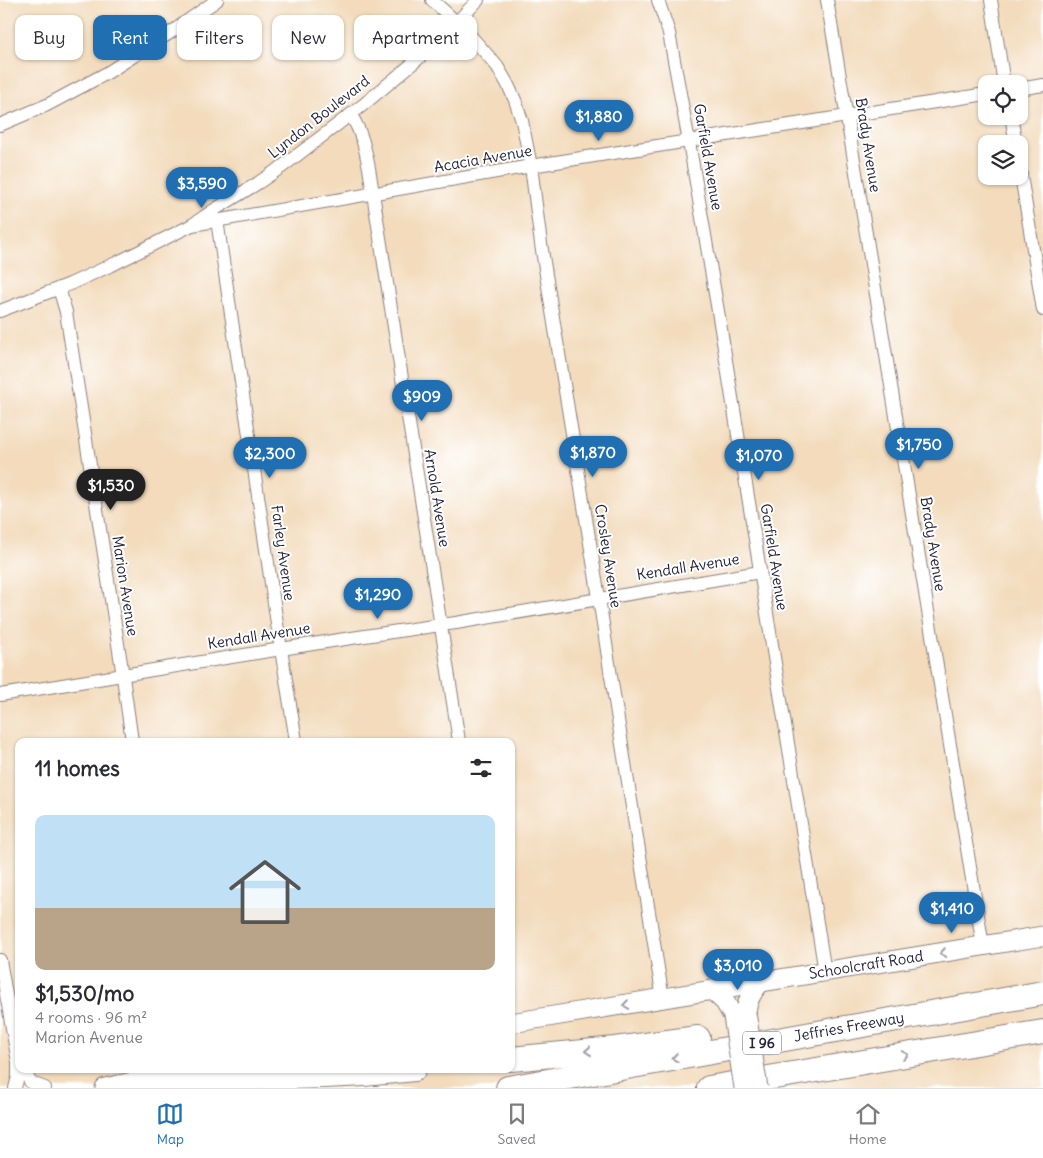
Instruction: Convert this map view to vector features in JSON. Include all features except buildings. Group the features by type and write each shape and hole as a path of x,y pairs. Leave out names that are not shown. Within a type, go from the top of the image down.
{"highway":[{"name":"Jeffries Freeway","path":"508,1088 1043,993"},
{"path":"515,1059 676,1042 876,1008 1016,998"},
{"name":"I 96","path":"709,1088 1043,1032"},
{"path":"794,1088 857,1064"},
{"path":"137,1088 195,1080 374,1073"}],"main road":[{"name":"Schoolcraft Road","path":"515,1022 1043,936"},
{"path":"744,1088 740,1015 754,989 760,982"},
{"path":"712,990 740,1015 758,1088"},
{"path":"105,1088 172,1073"}],"street":[{"path":"0,125 47,105 107,73 217,0"},
{"name":"Crosley Avenue","path":"432,0 448,15"},
{"name":"Lyndon Boulevard","path":"464,15 478,0"},
{"name":"Garfield Avenue","path":"658,0 668,34 689,142 825,972"},
{"name":"Brady Avenue","path":"826,0 983,946"},
{"path":"991,0 1003,75"},
{"name":"Crosley Avenue","path":"477,43 507,83 522,121 531,166 541,244 663,999"},
{"name":"Lyndon Boulevard","path":"0,311 116,263 192,225 283,166 350,116 417,60"},
{"path":"1028,88 1043,85"},
{"name":"Acacia Avenue","path":"192,225 531,166 978,95"},
{"name":"Arnold Avenue","path":"350,116 359,128 373,194 459,738"},
{"path":"1023,185 1043,310"},
{"name":"Farley Avenue","path":"217,220 296,738"},
{"name":"Marion Avenue","path":"59,288 66,312 132,738"},
{"name":"Kendall Avenue","path":"0,695 760,572"},
{"path":"0,960 15,1041"},
{"path":"15,1088 18,1073"},
{"path":"25,1073 31,1083 45,1088"}]}
